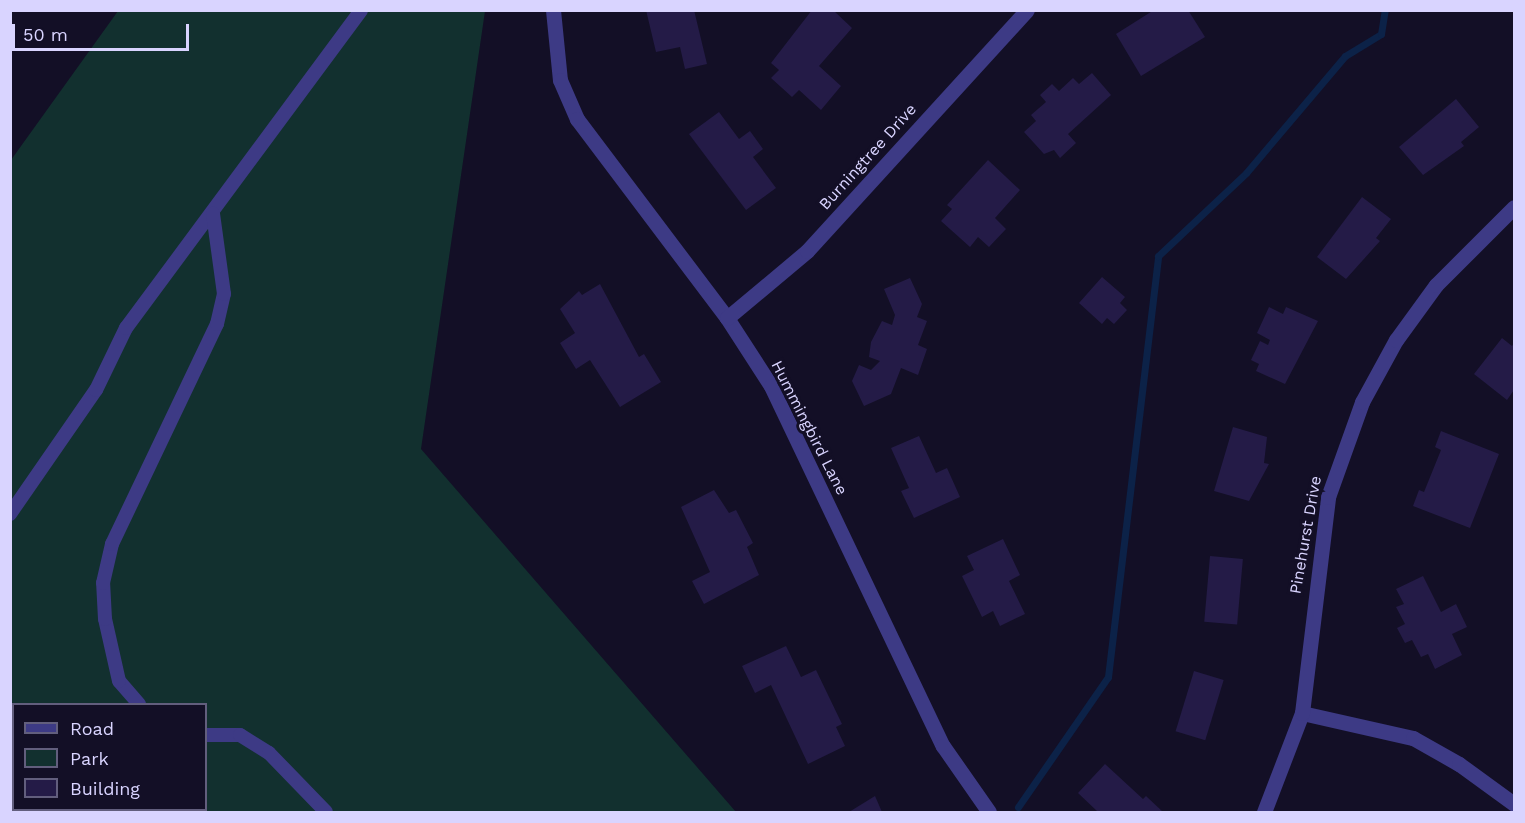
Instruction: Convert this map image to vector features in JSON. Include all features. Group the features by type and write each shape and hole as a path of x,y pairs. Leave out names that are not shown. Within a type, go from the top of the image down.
{"street":[{"name":"Hummingbird Lane","path":"553,10 560,80 577,119 727,318 771,386 943,746 990,813"},
{"name":"Burningtree Drive","path":"727,318 807,251 1027,10"},
{"name":"Pinehurst Drive","path":"1264,813 1302,713 1328,496 1362,402 1396,340 1436,285 1515,207"},
{"path":"1302,713 1413,738 1460,764 1515,804"}],"lane":[{"path":"10,514 96,390 126,328 213,214 361,10"},
{"path":"137,703 119,681 105,619 103,583 112,544 217,324 224,294 213,214"},
{"path":"207,735 240,735 268,753 326,813"}],"green space":[{"path":"118,11 485,11 421,449 736,812 11,812 11,160"}],"building":[{"path":"646,10 694,10 707,64 685,69 680,47 656,52"},
{"path":"812,10 833,10 852,28 819,66 841,86 821,110 799,90 792,97 771,78 779,70 771,63"},
{"path":"1154,10 1188,10 1205,37 1141,76 1116,34"},
{"path":"1092,73 1111,95 1068,134 1076,143 1060,158 1054,150 1044,154 1024,132 1036,121 1031,115 1046,102 1040,95 1052,84 1059,91 1073,78 1079,84"},
{"path":"1456,99 1479,127 1461,142 1464,146 1423,175 1399,147"},
{"path":"719,112 739,139 750,131 763,149 753,157 776,188 746,210 689,134"},
{"path":"988,160 1020,190 995,218 1006,229 989,247 978,237 970,247 941,221 952,209 947,205"},
{"path":"1362,197 1391,219 1376,238 1380,241 1346,279 1317,257"},
{"path":"1102,277 1125,297 1120,303 1127,310 1114,324 1107,318 1102,324 1079,303"},
{"path":"910,278 922,304 917,317 927,321 918,345 927,349 918,375 901,368 891,394 864,406 852,381 859,365 871,370 880,361 869,357 871,342 882,321 892,325 895,315 884,289"},
{"path":"600,284 639,357 644,354 661,382 620,407 590,360 576,369 560,343 575,333 560,309 579,291 582,295"},
{"path":"1269,307 1283,314 1286,307 1318,321 1285,384 1256,371 1259,364 1251,360 1260,341 1268,345 1270,340 1257,333"},
{"path":"1502,338 1512,346 1514,343 1514,390 1507,400 1474,374"},
{"path":"1233,427 1267,437 1264,463 1269,464 1249,501 1214,491"},
{"path":"1441,431 1499,454 1470,528 1413,506 1419,490 1424,492 1441,450 1435,447"},
{"path":"919,436 936,473 947,468 960,497 914,518 901,491 909,488 891,448"},
{"path":"714,490 729,513 736,510 753,543 747,547 759,575 704,604 692,581 710,572 681,507"},
{"path":"1003,539 1020,575 1009,581 1025,614 1000,626 993,611 982,617 962,576 974,570 967,556"},
{"path":"1210,556 1243,559 1237,625 1204,622"},
{"path":"1423,576 1441,612 1456,604 1467,627 1452,634 1462,655 1435,669 1428,654 1421,657 1412,640 1405,643 1397,628 1405,624 1396,607 1404,604 1396,589"},
{"path":"786,646 801,677 816,670 842,724 836,727 845,746 808,764 771,685 755,693 742,666"},
{"path":"1194,671 1224,680 1205,740 1176,731"},
{"path":"1105,764 1143,799 1146,796 1163,812 1098,812 1078,793"},
{"path":"875,796 882,812 849,812"}],"waterway":[{"path":"1018,807 1108,677 1158,256 1246,173 1345,56 1381,34 1385,10"}]}
